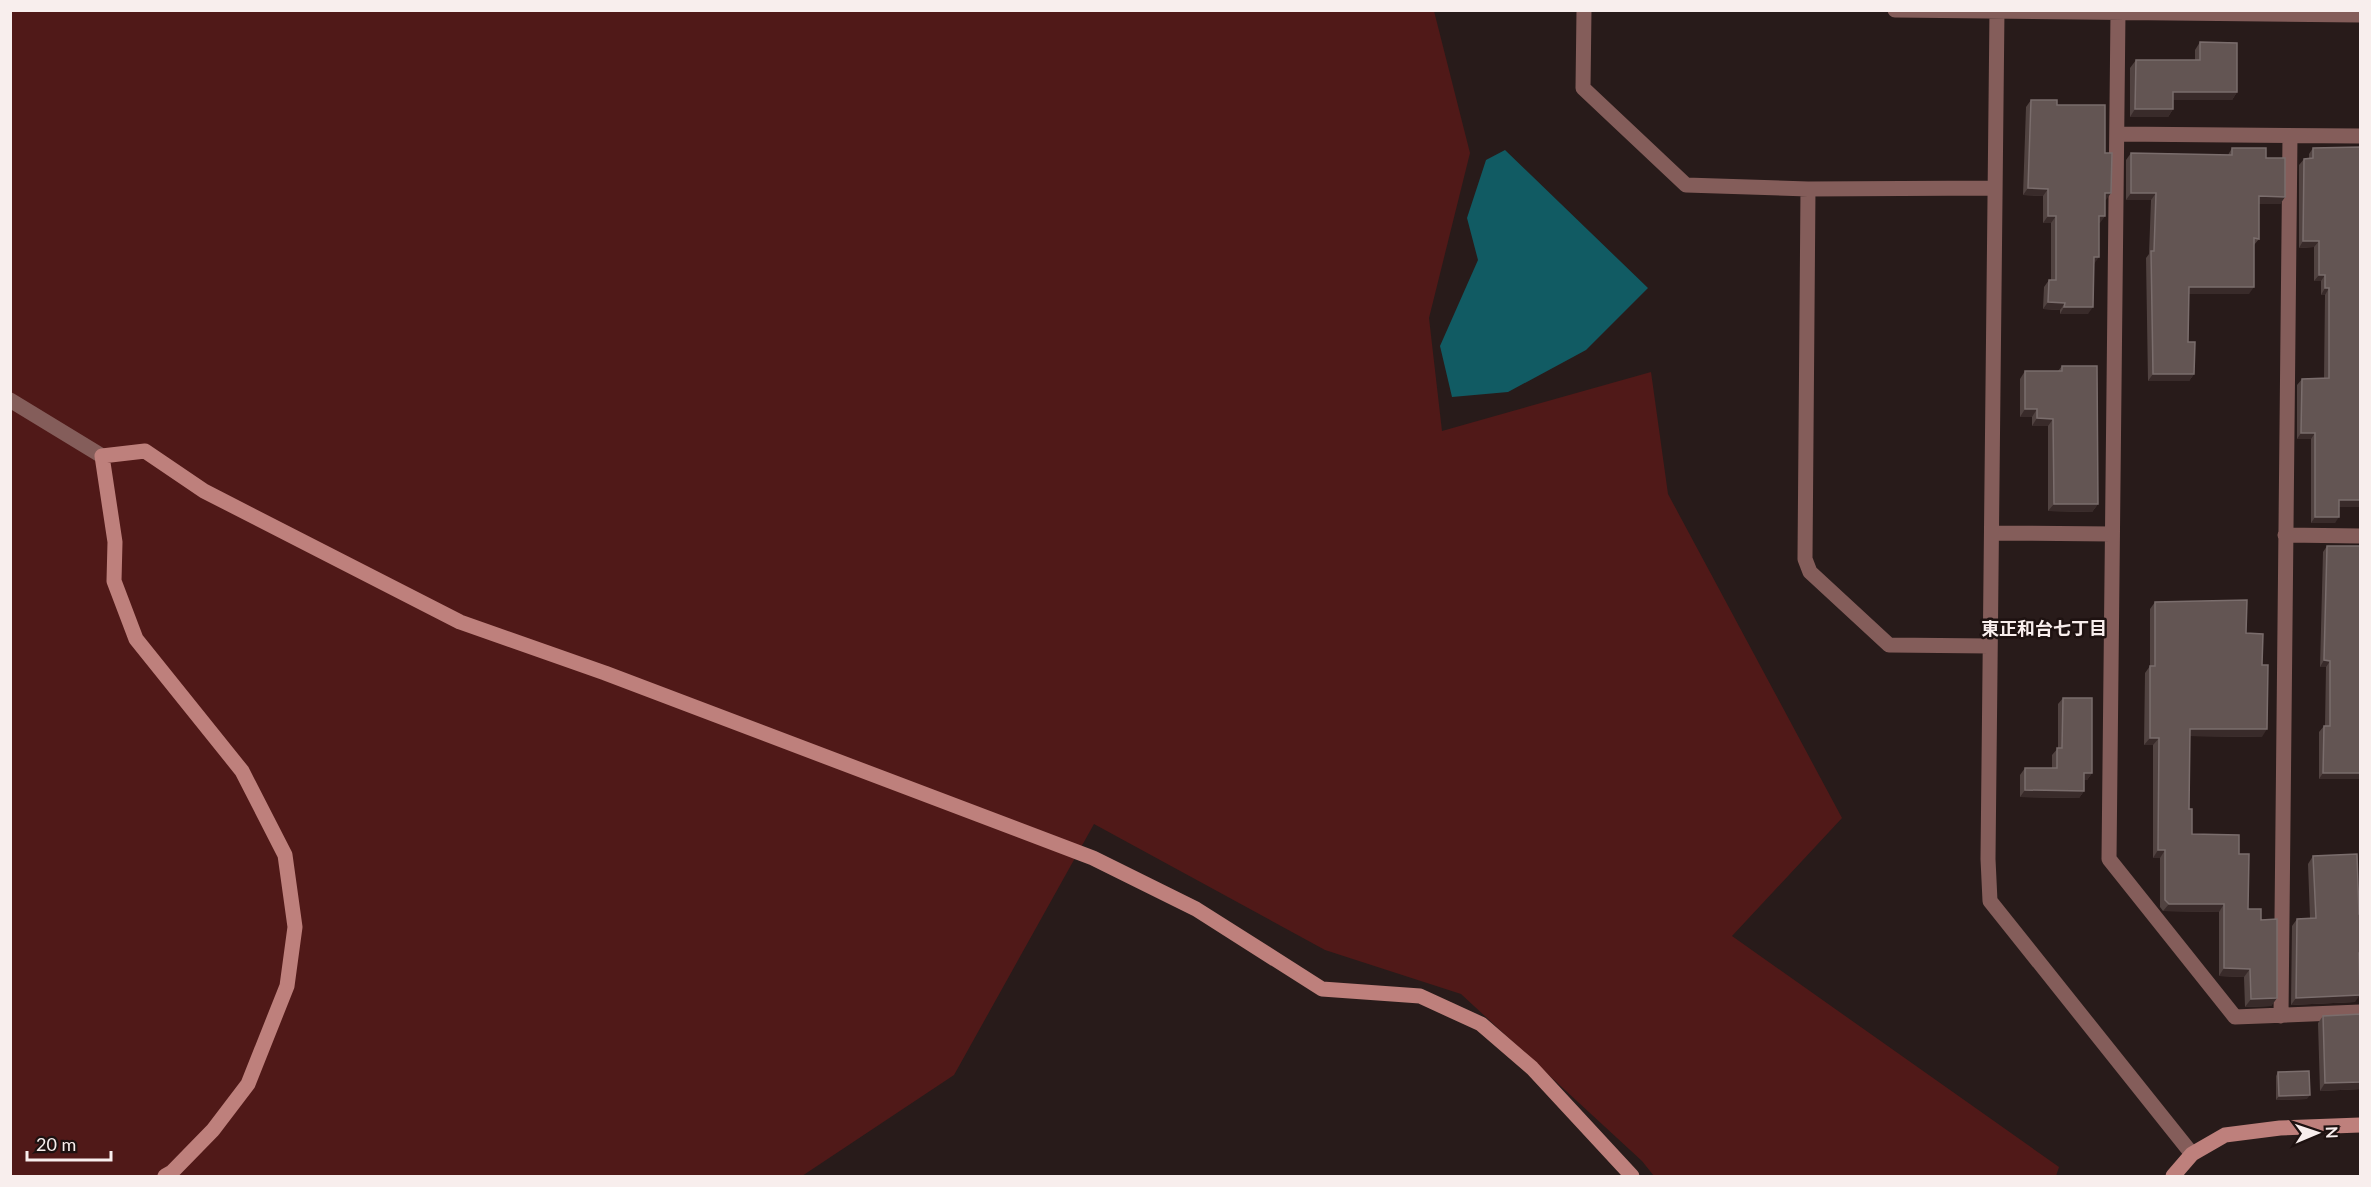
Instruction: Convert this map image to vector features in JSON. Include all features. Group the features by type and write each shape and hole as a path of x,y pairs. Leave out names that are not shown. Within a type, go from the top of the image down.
{"street":[{"path":"1584,10 1583,88 1686,185 1808,189 1995,188"},
{"path":"1895,10 2361,15"},
{"path":"1997,11 1990,646 1990,901 2193,1154"},
{"path":"2118,12 2109,859 2235,1017 2361,1012"},
{"path":"2118,134 2361,136"},
{"path":"2281,1016 2290,136"},
{"path":"1808,189 1805,559 1810,572 1889,645 1990,646"},
{"path":"10,400 102,456 145,451 204,491 460,622 605,673 1093,858 1196,909 1322,989 1420,996 1481,1024 1532,1068 1632,1176"},
{"path":"102,456 115,542 114,581 136,639 242,771 285,855 295,927 287,986 248,1084 213,1130 172,1172 165,1176"},
{"path":"1992,533 2112,534"},
{"path":"2285,535 2361,536"},
{"path":"2173,1176 2193,1154 2225,1135 2280,1128 2361,1125"}],"shaded area":[{"path":"10,11 1434,11 1470,153 1429,318 1442,431 1651,372 1668,494 1842,818 1732,936 2059,1167 2056,1176 1654,1176 1642,1161 1461,994 1325,950 1094,824 954,1075 802,1176 11,1176"}],"water":[{"path":"1505,150 1648,288 1586,350 1508,392 1452,397 1440,346 1478,260 1467,218 1486,160"}],"building":[{"path":"2200,42 2237,43 2237,92 2173,92 2173,109 2135,109 2136,60 2200,60"},
{"path":"2031,100 2057,100 2057,105 2105,105 2105,153 2112,153 2111,193 2105,193 2105,216 2099,216 2099,257 2094,257 2093,307 2064,307 2065,303 2048,302 2049,280 2056,280 2056,216 2048,216 2048,189 2028,188"},
{"path":"2361,147 2361,500 2339,500 2339,517 2315,517 2315,433 2301,433 2302,379 2329,378 2329,288 2325,288 2325,275 2319,275 2319,241 2303,241 2304,159 2313,158 2313,148"},
{"path":"2232,148 2266,148 2266,158 2285,158 2285,197 2259,196 2259,239 2254,238 2254,287 2189,287 2188,342 2195,342 2194,374 2153,374 2151,251 2154,251 2156,193 2131,193 2131,153 2232,155"},
{"path":"2062,366 2097,366 2098,504 2054,504 2053,419 2037,418 2037,409 2025,409 2025,371 2062,371"},
{"path":"2327,546 2361,546 2361,773 2323,773 2324,726 2330,726 2330,661 2324,660"},
{"path":"2247,600 2246,633 2263,634 2262,665 2268,665 2267,729 2190,729 2189,809 2192,809 2192,834 2239,835 2239,854 2249,854 2248,909 2261,909 2261,920 2277,919 2277,998 2251,999 2250,969 2224,968 2224,904 2169,904 2165,900 2165,850 2158,850 2159,738 2150,738 2150,666 2155,666 2155,602"},
{"path":"2063,698 2092,698 2092,773 2084,773 2084,791 2025,790 2025,768 2057,768 2057,748 2062,748"},
{"path":"2357,854 2359,914 2361,914 2360,995 2296,998 2297,919 2316,918 2313,856"},
{"path":"2361,1014 2361,1082 2325,1083 2323,1016"},
{"path":"2309,1071 2310,1095 2279,1096 2278,1072"}],"district":[{"name":"東正和台七丁目","path":"2044,629"}]}
